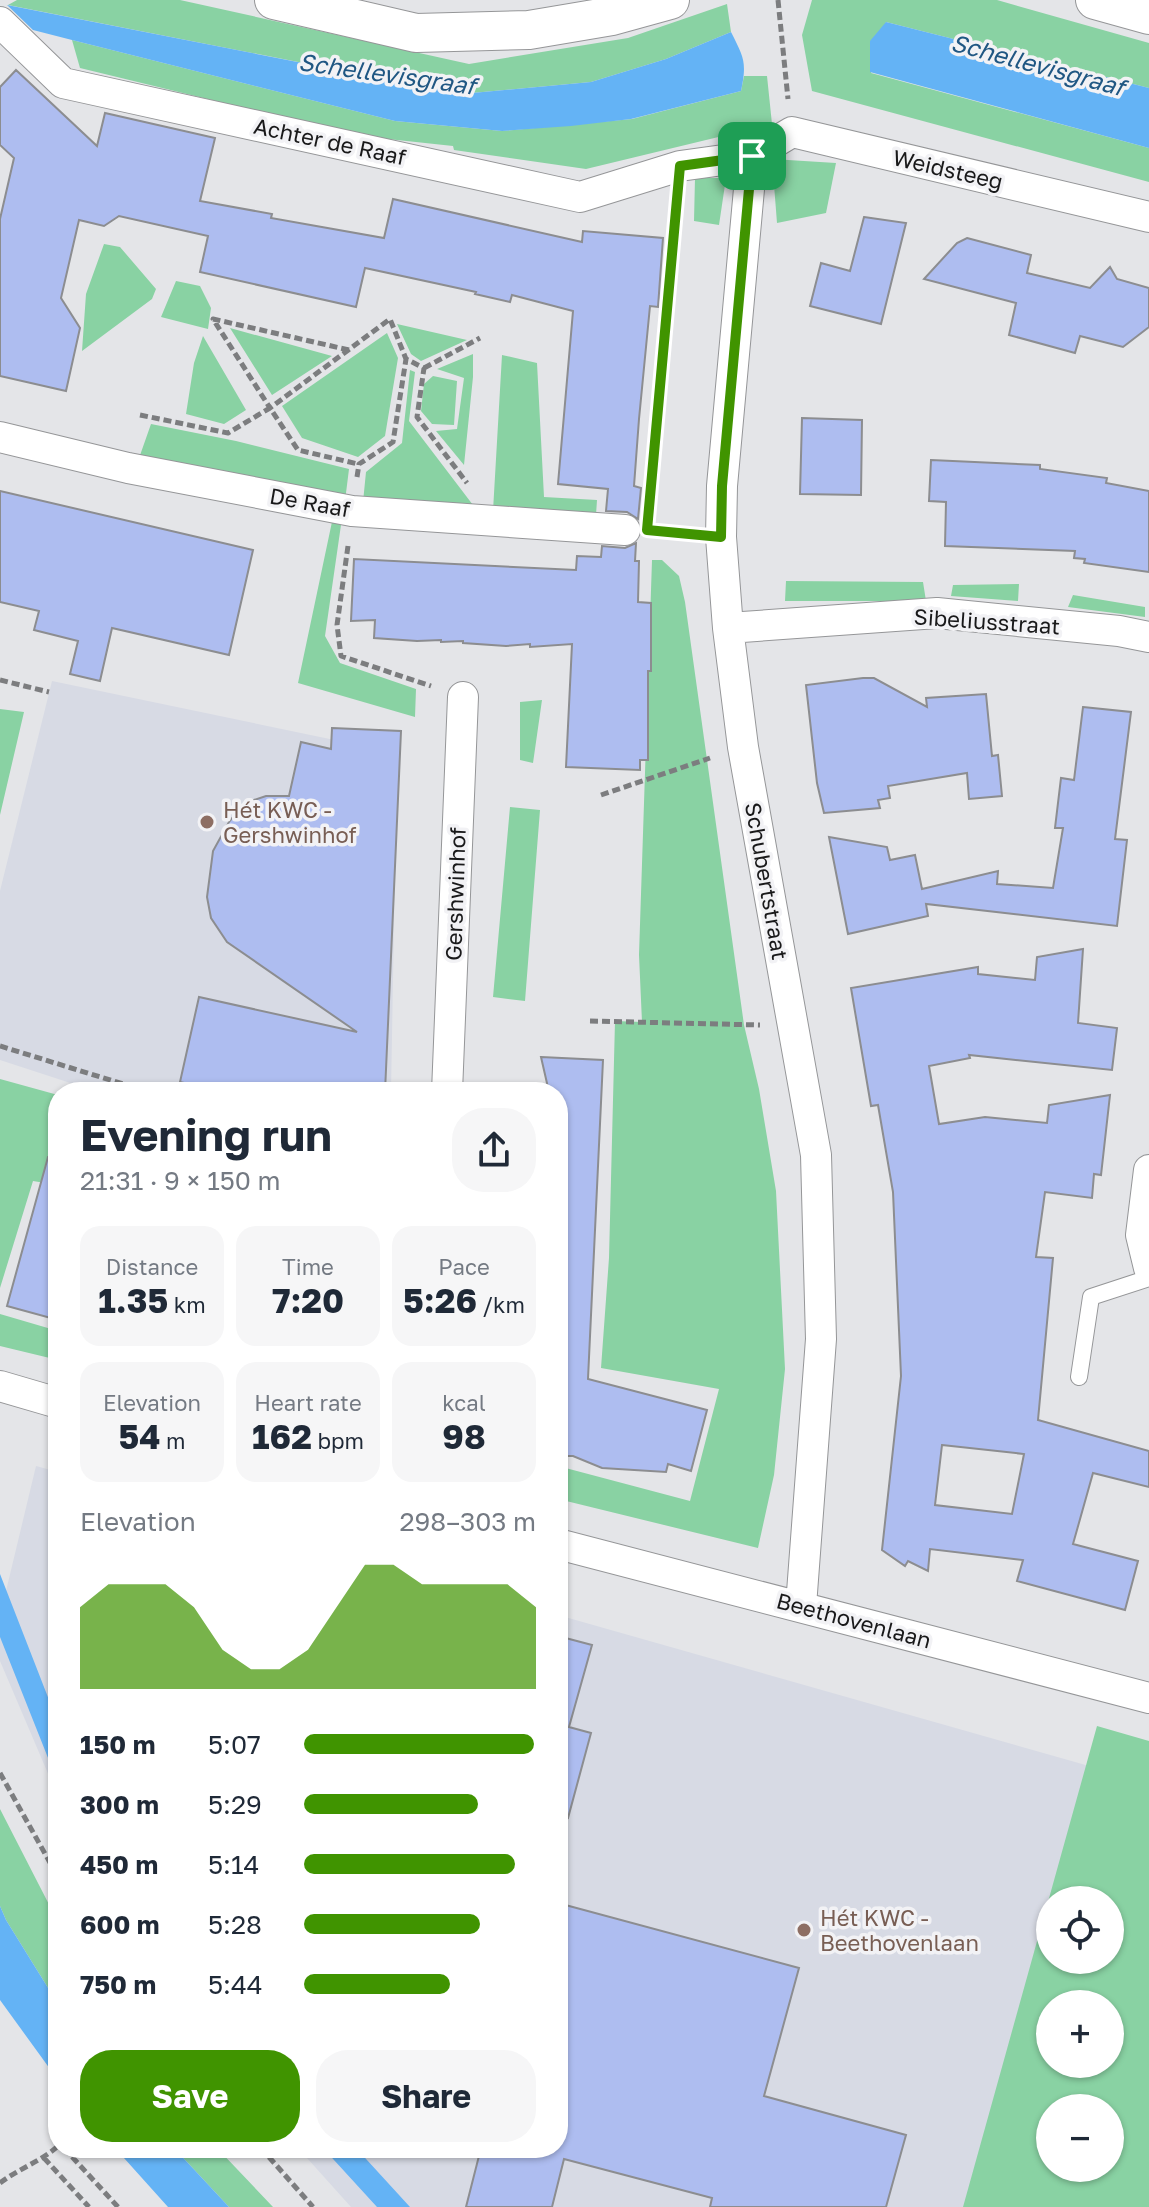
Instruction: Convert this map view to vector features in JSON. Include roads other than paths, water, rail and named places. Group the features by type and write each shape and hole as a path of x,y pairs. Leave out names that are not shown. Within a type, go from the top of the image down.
{"street":[{"path":"274,0 416,33 529,30 612,16 670,0"},
{"path":"1095,0 1149,15"},
{"name":"Achter de Raaf","path":"0,22 63,83 580,197 680,166 752,156"},
{"name":"Weidsteeg","path":"752,156 792,132 1149,217"},
{"name":"Schubertstraat","path":"752,156 722,486 721,537 728,628 743,747 816,1155 821,1339 801,1606"},
{"name":"De Raaf","path":"0,437 128,468 352,511 636,530"},
{"name":"Sibeliusstraat","path":"728,628 937,613 1119,631 1149,637"},
{"name":"Gershwinhof","path":"447,1082 463,697"},
{"path":"1149,1170 1141,1235 1149,1268"},
{"path":"0,1386 48,1400"},
{"name":"Beethovenlaan","path":"568,1547 1149,1698"}],"lane":[{"path":"1079,1377 1091,1297 1149,1278"}],"water":[{"path":"7,5 472,93 591,82 666,59 731,32 741,54 744,73 741,91 631,119 502,131 395,121 72,40 33,30"},
{"name":"Schellevisgraaf","path":"886,22 1149,88 1149,148 870,72 870,41"},
{"path":"0,1574 48,1697 48,1758 0,1637"},
{"path":"0,1906 48,1988 48,2066 0,2000"},
{"path":"124,2158 183,2158 229,2207 168,2207"},
{"path":"332,2158 365,2158 410,2207 377,2207"}],"place":[{"name":"Hét KWC - Gershwinhof","path":"207,822"},
{"name":"Hét KWC - Beethovenlaan","path":"804,1930"}]}
